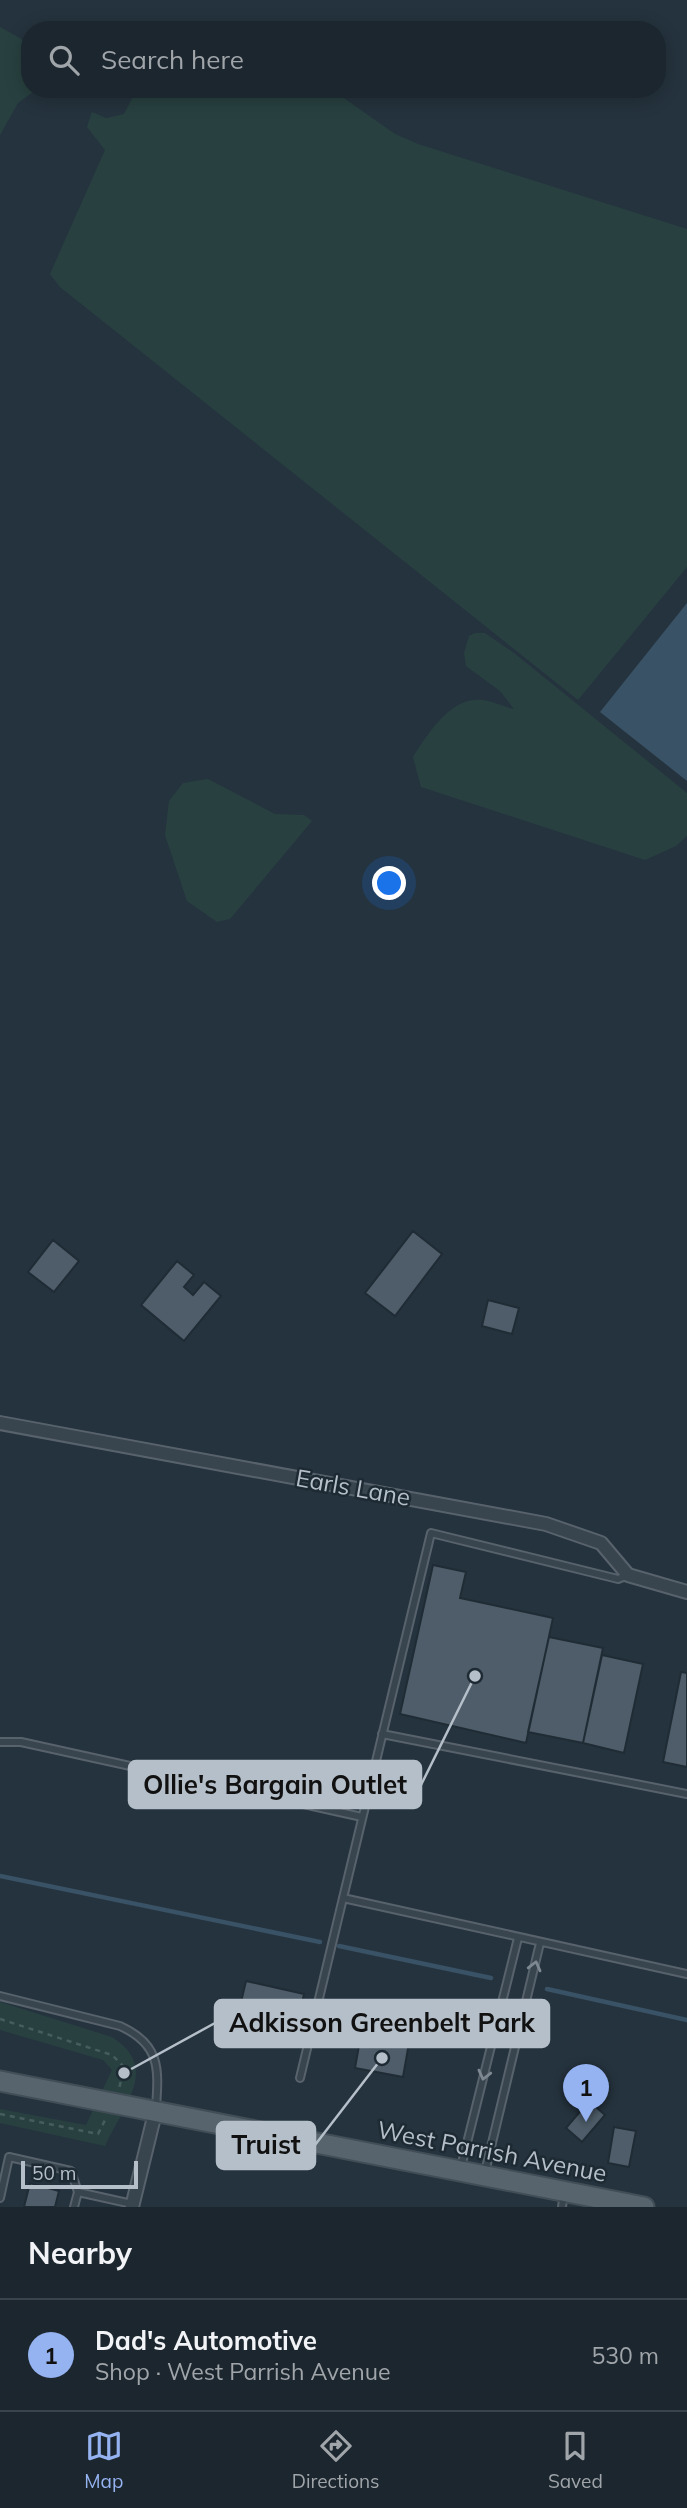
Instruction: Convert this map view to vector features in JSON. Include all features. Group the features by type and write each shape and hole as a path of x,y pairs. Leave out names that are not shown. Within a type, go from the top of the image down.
{"main road":[{"name":"West Parrish Avenue","path":"0,2081 461,2170 563,2199 644,2207"}],"street":[{"name":"Earls Lane","path":"0,1423 546,1524 601,1543 628,1575"},
{"path":"628,1575 687,1592"},
{"path":"132,2206 156,2109"}],"lane":[{"path":"300,2078 431,1533 618,1579 628,1575"},
{"path":"382,1734 687,1794"},
{"path":"0,1742 21,1742 362,1816"},
{"path":"343,1898 687,1974"},
{"path":"461,2170 518,1938"},
{"path":"484,2175 540,1943"},
{"path":"0,1996 120,2026 134,2032 145,2041 156,2064 156,2109"},
{"path":"0,2198 9,2157 71,2171 78,2192 74,2207"},
{"path":"78,2192 132,2206"}],"green space":[{"path":"0,27 21,39 21,98 25,98 18,103 0,135"},
{"path":"132,98 344,98 395,134 418,144 687,229 687,567 578,700 60,287 50,274 105,150 87,127 92,112 106,118 124,114"},
{"path":"485,633 514,653 687,793 687,836 676,846 645,860 421,787 413,757 433,728 450,710 471,700 482,700 514,709 500,691 466,666 464,653 469,636"},
{"path":"208,779 275,814 304,815 312,821 230,919 217,922 187,901 165,835 169,801 183,783"},
{"path":"0,2002 112,2037 126,2049 134,2061 134,2087 105,2146 0,2123 0,2109 86,2125 112,2070 103,2060 0,2030"}],"water":[{"path":"687,603 687,781 600,712"}],"building":[{"path":"413,1231 442,1254 395,1316 365,1293"},
{"path":"53,1240 79,1261 54,1292 28,1272"},
{"path":"177,1261 194,1275 184,1287 193,1295 204,1282 221,1296 184,1341 141,1305"},
{"path":"488,1300 519,1308 512,1334 482,1326"},
{"path":"433,1565 466,1572 460,1598 553,1618 526,1743 400,1714"},
{"path":"549,1637 603,1648 583,1743 528,1732"},
{"path":"602,1655 643,1664 624,1753 583,1743"},
{"path":"681,1672 687,1673 687,1767 663,1762"},
{"path":"246,1981 304,1994 297,2026 264,2018 259,2042 233,2036"},
{"path":"361,2034 409,2043 403,2077 355,2068"},
{"path":"589,2101 605,2115 582,2142 566,2128"},
{"path":"614,2127 636,2131 629,2167 608,2163"},
{"path":"30,2183 59,2191 55,2207 24,2207"}],"waterway":[{"path":"0,1876 320,1942"},
{"path":"339,1946 491,1978"},
{"path":"547,1989 687,2020"}],"place":[{"name":"Ollie's Bargain Outlet","path":"475,1676"},
{"name":"Truist","path":"382,2058"},
{"name":"Adkisson Greenbelt Park","path":"124,2073"},
{"name":"Dad's Automotive","path":"586,2122"}]}
